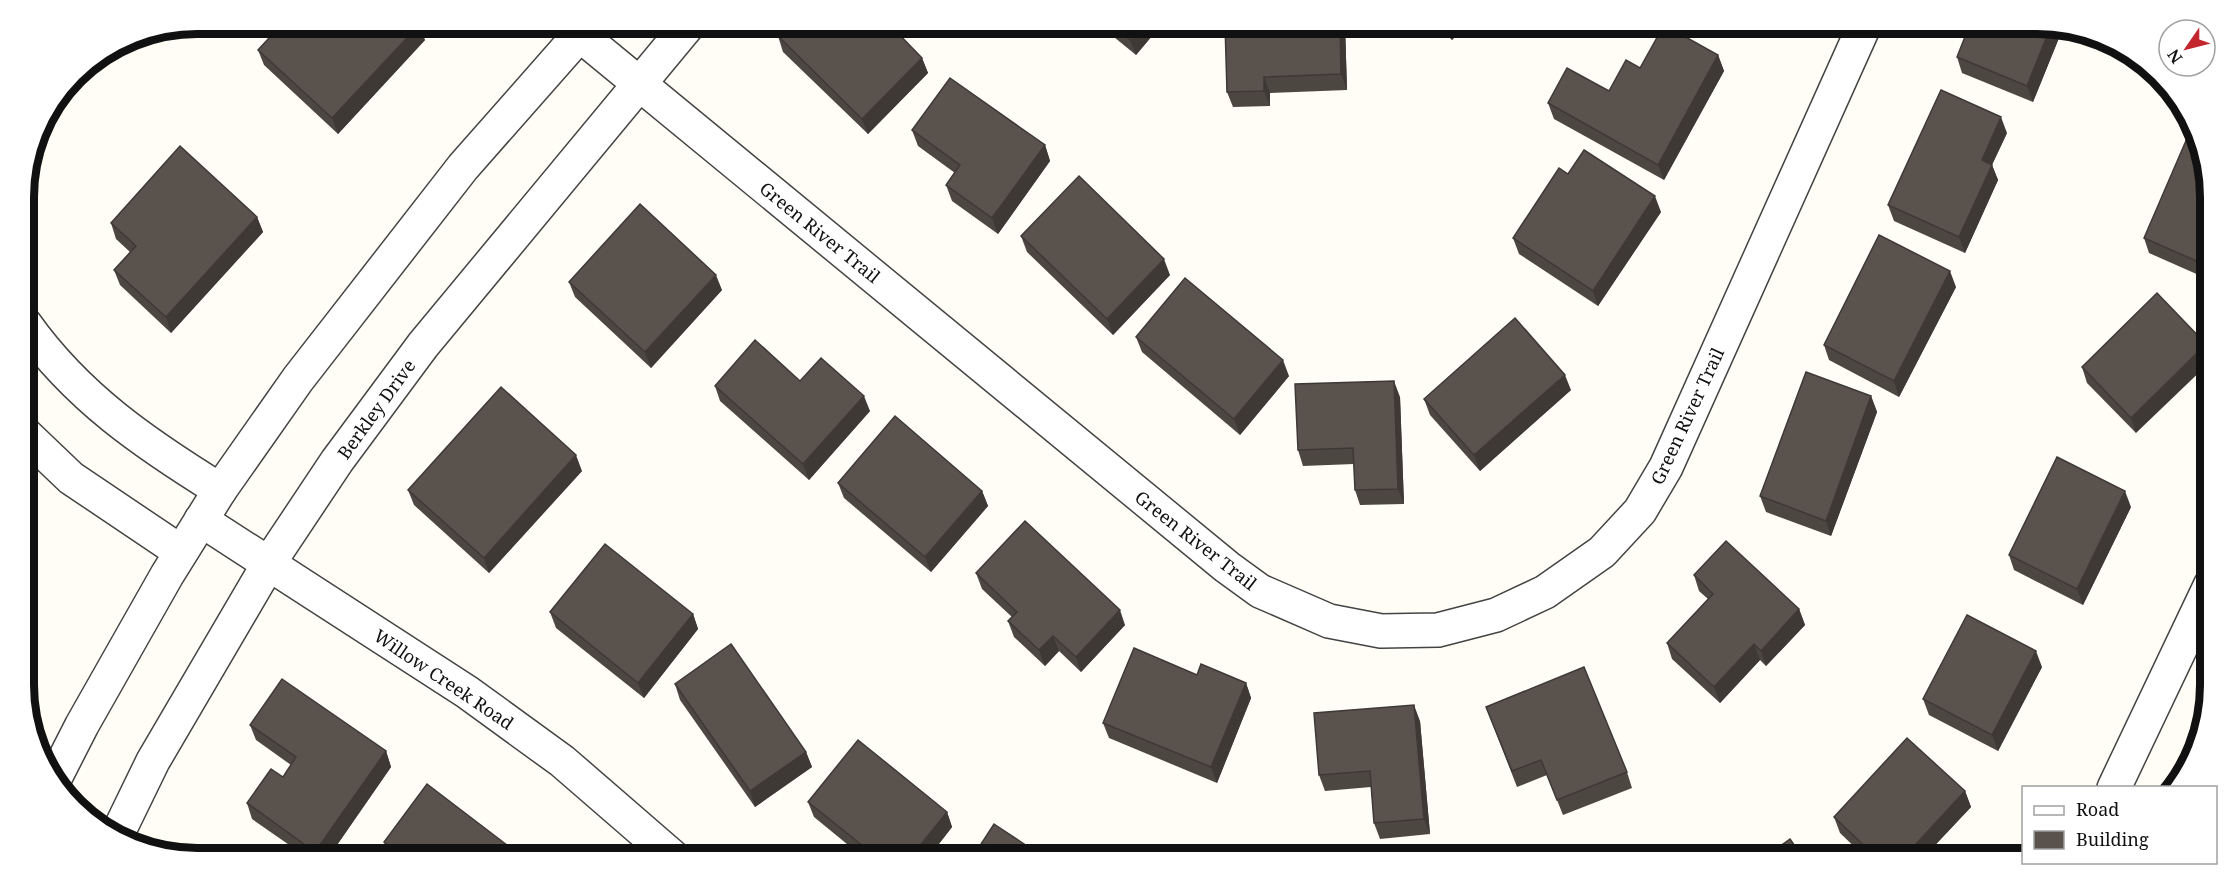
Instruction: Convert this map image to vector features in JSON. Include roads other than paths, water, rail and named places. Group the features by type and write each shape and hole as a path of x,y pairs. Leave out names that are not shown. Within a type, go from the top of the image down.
{"street":[{"path":"59,770 87,715 181,552 220,490 298,380 463,167 581,34"},
{"name":"Green River Trail","path":"590,34 640,84 1227,567 1260,591 1329,621 1381,631 1438,630 1496,615 1545,592 1602,552 1640,511 1666,467 1861,34"},
{"name":"Berkley Drive","path":"120,828 153,761 269,563 337,461 423,345 681,34"},
{"path":"35,337 81,390 158,451 220,490"},
{"path":"34,443 71,478 181,552"},
{"name":"Willow Creek Road","path":"201,520 467,692 561,761 662,848"},
{"path":"2115,786 2200,607"}]}
